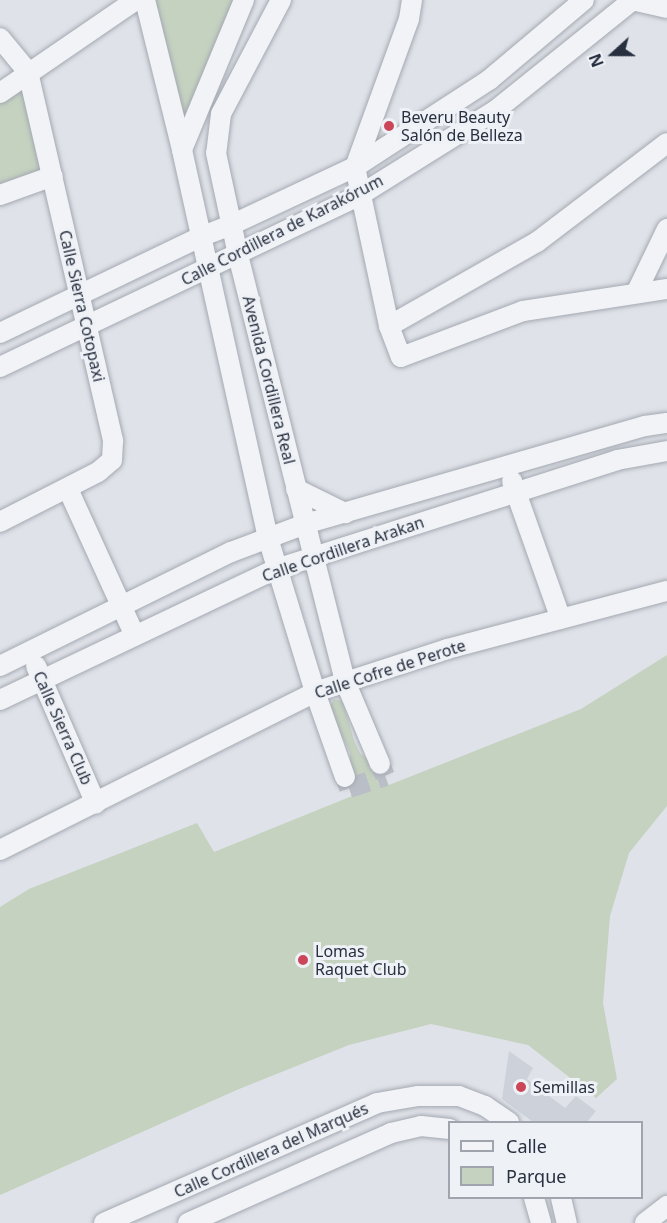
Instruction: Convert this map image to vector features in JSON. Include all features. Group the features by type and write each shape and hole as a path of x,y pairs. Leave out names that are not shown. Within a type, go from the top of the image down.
{"street":[{"path":"0,93 136,0"},
{"name":"Avenida Cordillera Real","path":"146,0 182,150 268,538 315,692 345,777"},
{"path":"182,150 244,0"},
{"name":"Avenida Cordillera Real","path":"281,0 222,114 216,139 216,153 238,255 345,681 380,764"},
{"path":"412,0 409,19 355,167 389,326 401,357 523,311 637,291 667,289"},
{"name":"Calle Cordillera de Karakórum","path":"0,333 200,237 231,225 355,167 489,80 584,0"},
{"path":"633,0 667,8"},
{"name":"Calle Cordillera de Karakórum","path":"0,367 360,195 496,110 633,0"},
{"name":"Calle Sierra Cotopaxi","path":"0,38 28,72 113,441 111,460 98,472 0,522"},
{"path":"389,326 537,242 667,142"},
{"path":"0,195 53,176"},
{"path":"637,291 667,229"},
{"name":"Calle Cordillera Arakan","path":"0,666 122,608 231,552 305,524 645,426 667,423"},
{"name":"Calle Cordillera Arakan","path":"0,700 134,634 276,569 617,460 667,451"},
{"path":"508,466 561,619"},
{"path":"68,489 134,634"},
{"path":"296,489 345,513"},
{"name":"Calle Cofre de Perote","path":"0,850 96,804 315,692 345,681 561,619 667,591"},
{"name":"Calle Sierra Club","path":"29,652 96,804"},
{"name":"Calle Cordillera del Marqués","path":"104,1223 144,1215 377,1103 418,1096 459,1096 484,1106 505,1121"},
{"name":"Calle Cordillera del Marqués","path":"188,1223 391,1133 421,1126 448,1129"},
{"path":"535,1199 541,1223"},
{"path":"561,1199 567,1223"},
{"path":"645,1223 667,1206"}],"shaded area":[{"name":"Semillas","path":"509,1051 533,1068 527,1079 565,1108 576,1096 596,1111 588,1121 532,1121 502,1099"}],"green space":[{"path":"148,0 236,0 183,140"},
{"path":"25,82 45,169 0,185 0,101"},
{"name":"Lomas Raquet Club","path":"667,655 667,806 629,853 610,916 603,1003 617,1079 596,1098 528,1045 431,1024 349,1045 239,1089 0,1195 0,907 29,889 197,823 214,852 352,796 345,777 350,769 350,752 328,709 334,699 342,701 360,753 370,761 369,768 380,764 389,785 581,709"}],"tunnel":[{"path":"345,777 349,788 385,776 380,764"}],"place":[{"name":"Beveru Beauty Salón de Belleza","path":"389,126"},
{"name":"Lomas Raquet Club","path":"303,960"},
{"name":"Semillas","path":"521,1087"}]}
